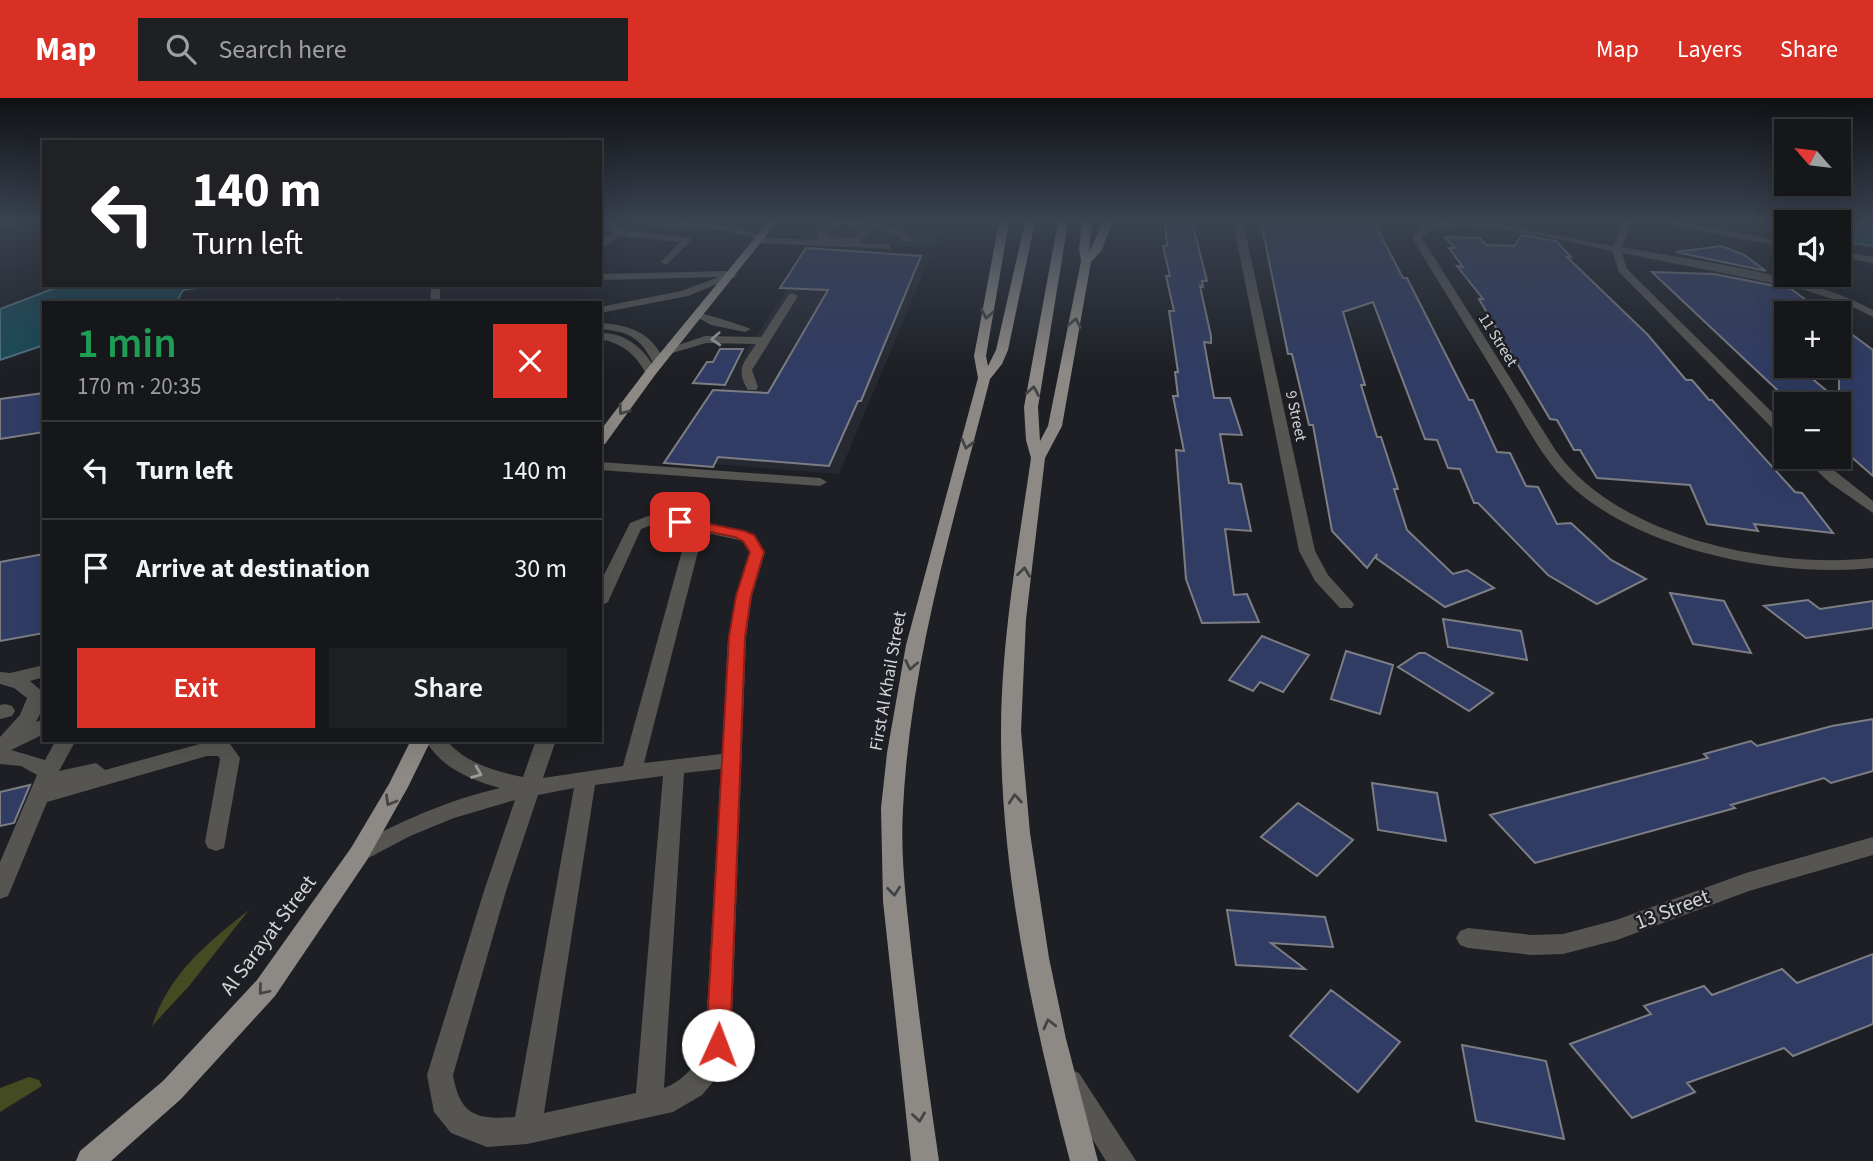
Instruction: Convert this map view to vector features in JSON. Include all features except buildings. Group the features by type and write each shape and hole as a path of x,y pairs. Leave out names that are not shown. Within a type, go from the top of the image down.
{"main road":[{"path":"602,438 669,350 735,272"},
{"path":"984,378 980,356 995,272"},
{"name":"First Al Khail Street","path":"925,1161 911,1063 892,873 892,809 900,729 912,658 984,378 996,364 1002,350 1019,272"},
{"path":"1038,458 1031,432 1031,407 1054,272"},
{"path":"1084,272 1055,426 1038,458 1014,653 1011,719 1015,797 1025,888 1043,996 1084,1161"},
{"name":"Al Sarayat Street","path":"90,1161 173,1090 266,988 359,854 398,788 420,742"}],"street":[{"name":"9 Street","path":"1248,272 1307,551 1321,577 1346,604"},
{"name":"11 Street","path":"1437,272 1559,465 1570,478 1606,504 1682,546 1777,562 1836,566 1873,562"},
{"path":"1625,272 1774,422"},
{"name":"11 Street","path":"1731,272 1800,285 1849,301 1873,314"},
{"path":"602,277 730,278"},
{"path":"602,310 684,294 730,278"},
{"path":"602,317 671,306 730,278"},
{"path":"751,387 747,381 747,370 793,296"},
{"path":"699,314 727,326 767,336"},
{"path":"602,326 631,330 641,335 655,368"},
{"path":"602,336 626,341 655,368"},
{"path":"669,350 705,339 767,336"},
{"path":"602,466 820,482"},
{"path":"1822,469 1873,508"},
{"path":"545,742 440,1075 444,1102 461,1123 487,1133 527,1130 673,1099 693,1086 709,1067 718,1045 737,637 744,596 757,552 749,538 739,534 656,518 640,522 635,526 602,599"},
{"path":"631,773 697,526"},
{"path":"0,748 21,731 33,713 37,697 21,683 42,672"},
{"path":"0,748 42,727"},
{"path":"0,889 44,783 65,742"},
{"path":"437,742 463,768 483,776 530,786"},
{"path":"44,783 88,784 134,768 208,749 223,749 230,758 216,842"},
{"path":"0,757 24,759 38,765 44,783"},
{"path":"359,854 386,837 442,811 530,786 730,760"},
{"path":"649,1106 674,767"},
{"path":"527,1130 586,779"},
{"name":"13 Street","path":"1468,938 1532,946 1563,944 1617,930 1746,882 1873,846"},
{"path":"1060,1068 1122,1161"}],"shaded area":[{"path":"798,272 924,272 839,474 674,461"}],"green space":[{"path":"249,910 189,986 152,1026 159,1007 179,975 204,947"},
{"path":"29,1077 39,1080 42,1086 0,1112 0,1088"}],"water":[{"path":"58,287 204,287 183,290 177,301 42,301 42,346 0,360 0,309"}],"route":[{"path":"680,522 739,534 755,544 757,552 744,596 737,637 718,1045"}]}
